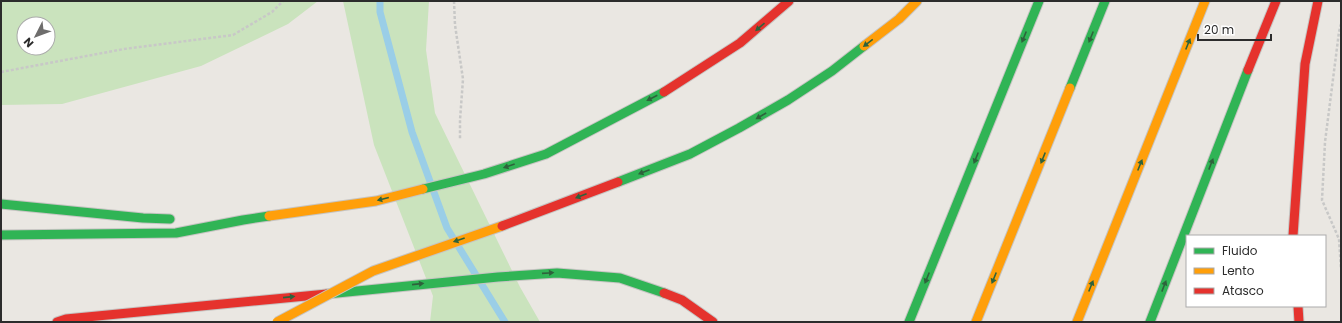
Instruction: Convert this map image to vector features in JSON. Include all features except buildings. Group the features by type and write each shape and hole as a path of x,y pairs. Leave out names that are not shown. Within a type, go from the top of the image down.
{"highway":[{"path":"1,235 176,233 243,220 376,201 484,174 546,154 666,91 740,44 789,1"},
{"path":"277,322 373,271 532,215 690,154 788,100 832,71 899,19 917,1"},
{"path":"909,322 1039,1"},
{"path":"976,322 1105,1"},
{"path":"1077,322 1205,1"},
{"path":"1150,322 1253,56 1276,1"},
{"path":"1293,235 1306,64 1318,1"},
{"path":"1,204 143,218 182,219"},
{"path":"197,219 243,220"},
{"path":"57,322 66,319 557,272 620,278 649,287 682,300 713,322"},
{"path":"1298,307 1299,322"}],"path":[{"path":"1,72 124,49 232,35 272,12 283,1"},
{"path":"454,1 455,25 463,79 460,139"},
{"path":"1341,24 1325,142 1322,200 1339,239 1341,269"}],"green space":[{"path":"1,1 318,1 288,24 201,66 62,104 1,105"},
{"path":"343,1 429,1 426,50 435,113 520,287 540,322 430,322 433,296 374,145"}],"waterway":[{"path":"380,1 380,12 412,132 447,228 505,322"}],"traffic: fast":[{"path":"909,322 1039,1"},
{"path":"1070,88 1105,1"},
{"path":"618,182 690,154 739,128 788,100 832,71 864,46"},
{"path":"1150,322 1248,70"},
{"path":"423,189 484,174 546,154 664,92"},
{"path":"1,204 143,218 170,219"},
{"path":"1,235 176,233 269,216"},
{"path":"327,294 498,277 557,273 620,278 664,293"}],"traffic: slow":[{"path":"864,46 899,19 917,1"},
{"path":"1077,322 1205,1"},
{"path":"976,322 1070,88"},
{"path":"269,216 376,201 423,189"},
{"path":"277,322 373,271 502,226"}],"traffic: jam":[{"path":"664,92 740,43 789,1"},
{"path":"1248,70 1276,1"},
{"path":"1293,235 1305,64 1318,1"},
{"path":"502,226 618,182"},
{"path":"664,293 682,300 713,322"},
{"path":"57,322 66,319 327,294"},
{"path":"1298,307 1299,322"}]}
